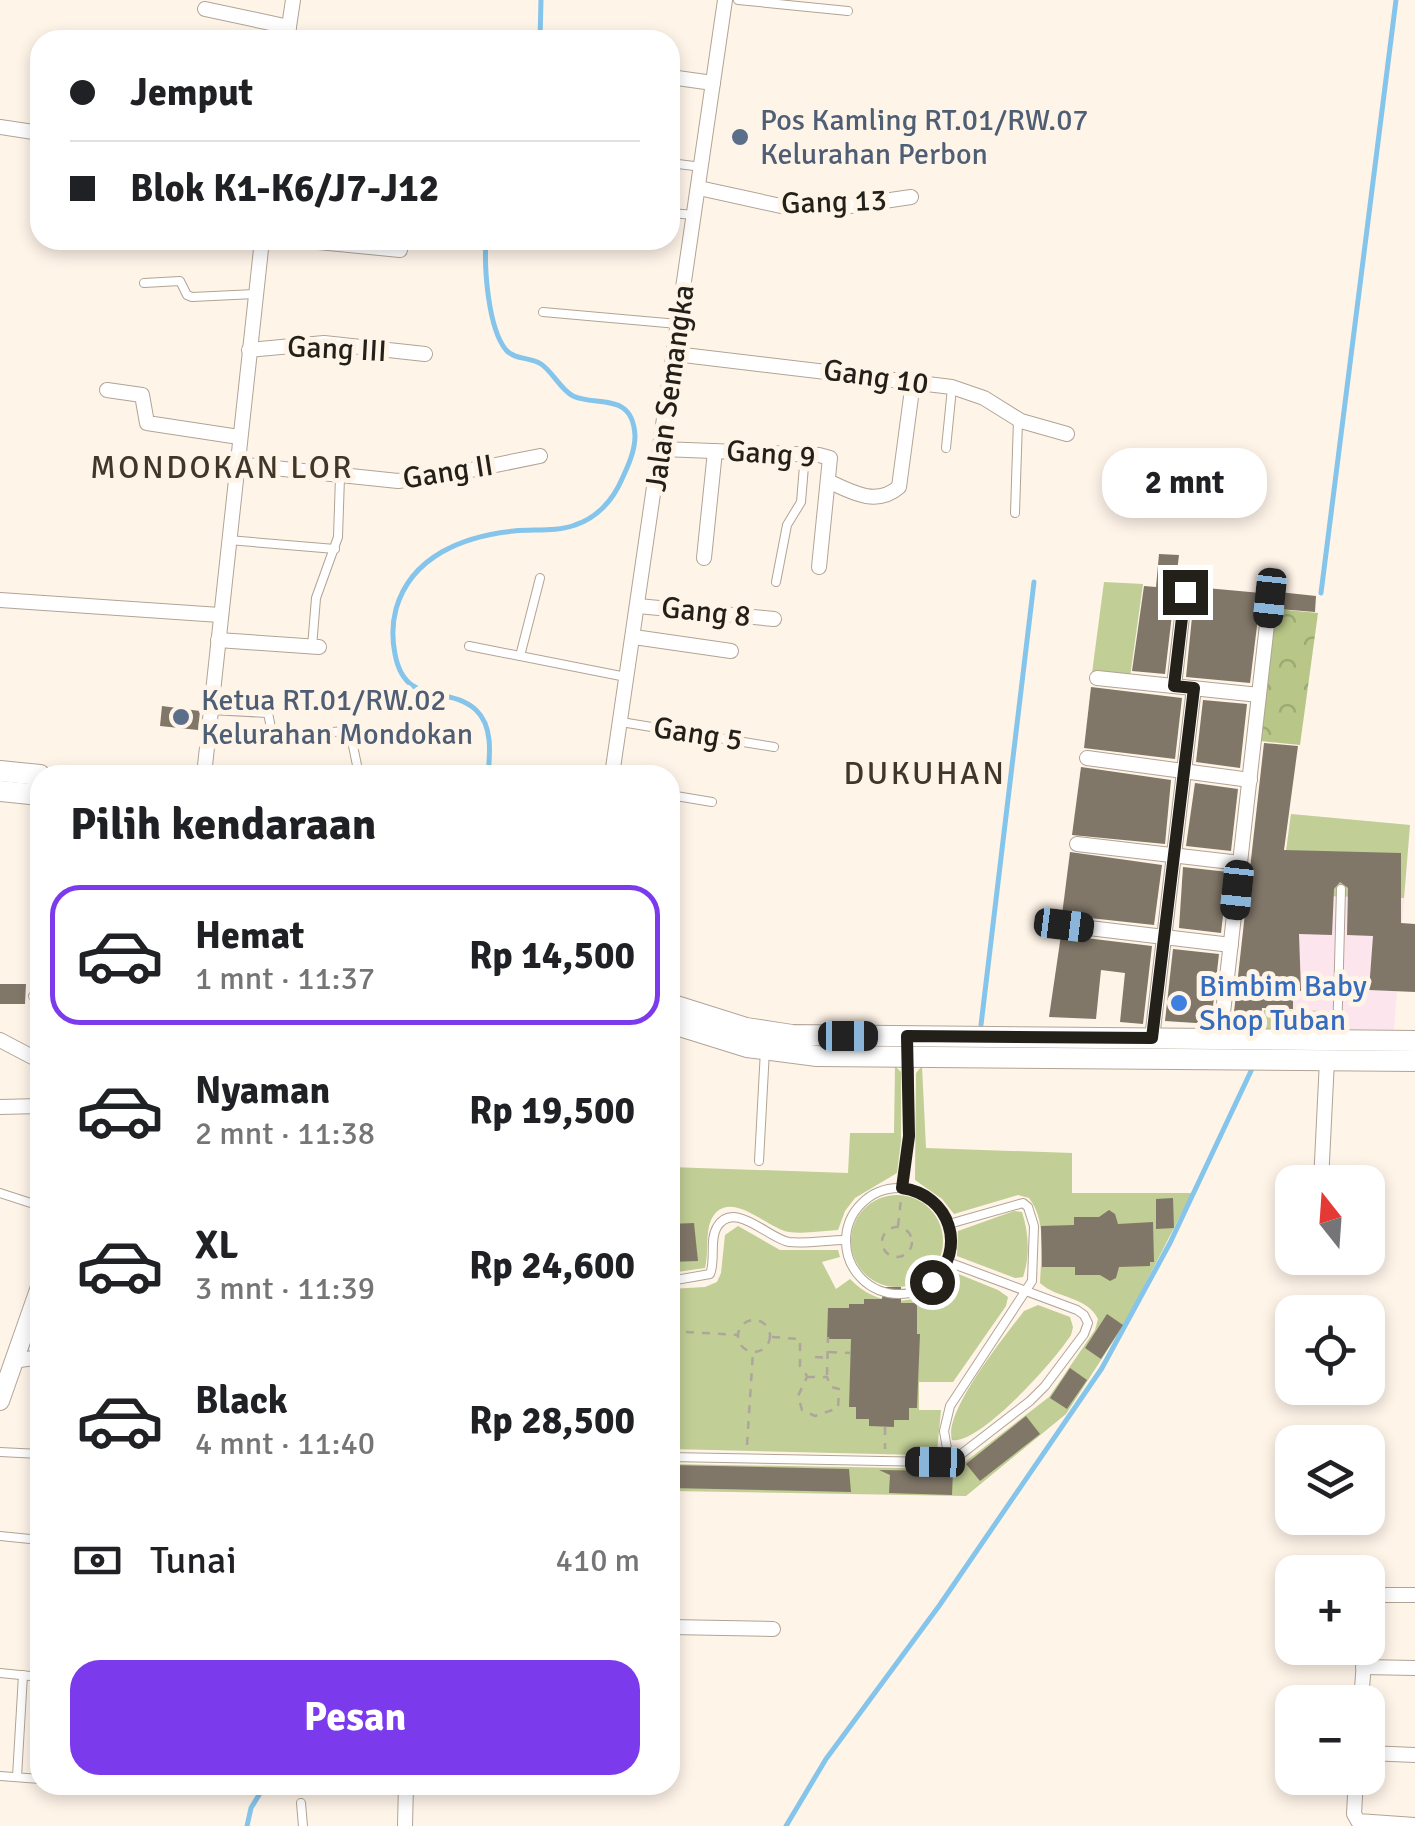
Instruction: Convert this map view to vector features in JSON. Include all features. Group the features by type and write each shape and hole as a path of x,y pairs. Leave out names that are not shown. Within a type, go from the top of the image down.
{"main road":[{"path":"0,771 30,774"},
{"path":"0,790 30,794"},
{"path":"680,1007 770,1032 908,1047 1261,1049 1337,1040 1415,1041"},
{"path":"680,1026 725,1042 817,1056 908,1047 1152,1038 1220,1039 1328,1060 1415,1062"}],"street":[{"path":"288,30 293,0"},
{"name":"Jalan Semangka","path":"614,765 725,0"},
{"path":"205,9 278,30"},
{"path":"680,78 713,83"},
{"path":"0,127 30,132"},
{"name":"Gang 13","path":"698,188 790,208 843,207 911,198"},
{"path":"205,765 261,250"},
{"name":"Gang III","path":"249,350 324,343 426,354"},
{"name":"Gang 10","path":"676,354 952,388 978,395 1018,420 1067,434"},
{"path":"830,482 869,497 885,496 899,487 913,382"},
{"path":"107,390 142,396 147,424 239,438"},
{"name":"Gang 9","path":"662,448 830,458 819,567"},
{"path":"704,558 714,451"},
{"name":"Gang II","path":"236,464 340,477 415,480 540,456"},
{"path":"1174,686 1185,592"},
{"path":"1220,1039 1270,598"},
{"path":"0,600 220,615"},
{"name":"Gang 8","path":"638,606 774,619"},
{"path":"634,637 732,651"},
{"path":"218,640 316,647"},
{"path":"1097,678 1260,696"},
{"path":"1152,1038 1194,688"},
{"path":"1087,758 1250,780"},
{"path":"1077,844 1240,863"},
{"path":"1064,925 1231,946"},
{"path":"0,1040 30,1056"},
{"path":"1323,1165 1328,1060"},
{"path":"0,1107 30,1106"},
{"path":"0,1400 30,1314"},
{"path":"13,1361 30,1359"},
{"path":"1385,1598 1415,1595"},
{"path":"680,1628 773,1629"},
{"path":"1362,1685 1364,1667 1415,1668"},
{"path":"1385,1754 1415,1755"},
{"path":"406,1795 406,1826"},
{"path":"1355,1795 1354,1814 1358,1821 1415,1825"}],"lane":[{"path":"738,0 848,12"},
{"path":"680,164 702,167"},
{"path":"680,214 695,216"},
{"path":"144,283 180,281 187,295 192,296 256,294"},
{"path":"542,312 680,324"},
{"path":"946,448 952,388"},
{"path":"1015,513 1018,420"},
{"path":"776,582 787,525 802,502 805,454"},
{"path":"316,647 314,606 335,549 340,477"},
{"path":"228,540 335,549"},
{"path":"520,656 540,578"},
{"path":"469,646 628,678"},
{"path":"210,710 268,713 274,735 350,730 356,765"},
{"name":"Gang 5","path":"621,722 774,747"},
{"path":"680,797 712,802"},
{"path":"1337,1040 1340,889"},
{"path":"902,1188 909,1136 908,1047"},
{"path":"760,1161 765,1050"},
{"path":"902,1188 933,1200 949,1224 952,1246 948,1262 926,1287 910,1293 883,1292 867,1284 847,1256 845,1240 850,1219 860,1204 884,1190 902,1188"},
{"path":"0,1194 30,1203"},
{"path":"949,1224 1018,1203 1026,1205 1034,1226 1035,1249 1033,1275 1026,1292 950,1406 944,1431 949,1460"},
{"path":"680,1280 710,1274 716,1230 731,1218 748,1221 782,1240 845,1240"},
{"path":"680,1457 949,1460 1037,1394 1088,1323 1084,1314 948,1262"},
{"path":"0,1452 30,1454"},
{"path":"0,1536 30,1539"},
{"path":"0,1673 30,1676"},
{"path":"18,1777 23,1675"},
{"path":"0,1776 30,1778"},
{"path":"301,1803 304,1826"}],"path":[{"path":"898,1227 902,1188"},
{"path":"898,1227 908,1231 912,1240 910,1250 897,1257 885,1251 882,1242 886,1233 898,1227"},
{"path":"754,1320 768,1327 770,1337 763,1350 753,1352 743,1348 738,1335 744,1324 754,1320"},
{"path":"680,1332 738,1335"},
{"path":"770,1337 800,1339 800,1364 807,1377"},
{"path":"807,1377 798,1393 804,1412 816,1416 839,1406 839,1389 831,1388 827,1376 828,1337"},
{"path":"747,1458 753,1352"},
{"path":"815,1357 850,1353"},
{"path":"807,1377 827,1376"},
{"path":"885,1426 885,1461"}],"shaded area":[{"path":"1291,814 1410,825 1394,1030 1262,1029"}],"green space":[{"path":"1104,582 1143,584 1130,677 1092,673"},
{"path":"1275,609 1318,613 1300,745 1261,741"},
{"path":"1291,814 1410,825 1404,898 1280,895"},
{"path":"1264,1010 1331,1011 1330,1030 1262,1029"},
{"path":"895,1066 901,1072 897,1173 855,1198 838,1230 789,1232 749,1212 728,1207 718,1210 711,1220 705,1268 680,1272 680,1167 848,1173 850,1133 894,1133"},
{"path":"922,1066 926,1148 1072,1153 1072,1193 1192,1193 1125,1323 1066,1414 966,1496 680,1491 680,1464 956,1469 1049,1397 1095,1330 1098,1319 1087,1306 1040,1283 1041,1228 1029,1198 1018,1195 954,1214 942,1199 915,1180 916,1073"},
{"path":"897,1195 915,1198 930,1208 940,1223 940,1259 930,1274 915,1284 897,1287 879,1284 864,1274 854,1259 851,1241 854,1223 864,1208 879,1198"},
{"path":"1014,1211 1022,1212 1027,1237 1023,1277 1015,1278 957,1256 958,1231"},
{"path":"738,1226 780,1250 838,1250 840,1257 822,1262 836,1289 850,1279 875,1296 889,1300 916,1298 941,1283 951,1271 1008,1297 1006,1306 953,1382 919,1382 919,1410 941,1410 937,1452 919,1455 680,1449 680,1288 717,1282 725,1235"},
{"path":"1038,1305 1070,1317 1071,1335 1034,1381 998,1416 964,1438 952,1440 957,1411 978,1374 1024,1311"}],"building":[{"path":"1159,554 1179,555 1165,674 1132,671 1144,586 1156,587"},
{"path":"1195,587 1261,593 1250,683 1186,677"},
{"path":"1279,592 1316,596 1315,612 1279,609"},
{"path":"1091,687 1182,698 1175,759 1084,748"},
{"path":"1203,700 1247,704 1240,768 1196,762"},
{"path":"162,706 200,711 198,730 160,726"},
{"path":"1264,743 1298,746 1284,850 1401,853 1401,923 1415,924 1415,992 1369,990 1373,936 1347,935 1348,888 1340,882 1334,889 1332,935 1299,934 1301,991 1293,991 1293,1009 1262,1008 1260,1024 1233,1021"},
{"path":"1081,767 1171,780 1165,844 1072,835"},
{"path":"1195,783 1238,789 1231,851 1186,846"},
{"path":"1070,852 1162,865 1154,925 1062,915"},
{"path":"1183,867 1228,872 1221,933 1179,928"},
{"path":"1061,935 1152,946 1143,1024 1120,1022 1125,973 1101,970 1096,1019 1049,1017"},
{"path":"1173,949 1219,954 1211,1024 1165,1021"},
{"path":"0,984 26,984 25,1004 0,1004"},
{"path":"1173,1198 1174,1228 1156,1229 1156,1199"},
{"path":"1109,1210 1118,1224 1153,1222 1154,1262 1150,1266 1119,1267 1116,1278 1110,1281 1100,1275 1075,1275 1075,1267 1042,1267 1041,1226 1074,1225 1074,1217 1099,1217"},
{"path":"694,1223 698,1261 680,1262 680,1224"},
{"path":"883,1287 901,1287 901,1303 917,1303 920,1334 917,1408 909,1408 909,1420 894,1420 894,1427 869,1426 869,1419 856,1419 856,1407 849,1407 851,1339 827,1339 828,1308 849,1308 849,1304 864,1304 864,1299 882,1299"},
{"path":"1107,1314 1123,1325 1101,1359 1085,1348"},
{"path":"1070,1368 1087,1380 1067,1409 1050,1398"},
{"path":"1026,1416 1040,1434 980,1481 966,1464"},
{"path":"680,1465 849,1469 851,1492 680,1488"},
{"path":"879,1470 953,1471 952,1495 889,1493 890,1475"}],"waterway":[{"path":"540,30 541,0"},
{"path":"1321,593 1396,0"},
{"path":"486,250 491,313 506,350 541,364 573,396 621,406 633,422 635,436 631,458 618,487 590,518 568,527 514,531 459,544 427,562 403,591 393,631 400,671 418,689 465,702 476,710 488,732 489,765"},
{"path":"981,1025 1034,582"},
{"path":"786,1826 826,1759 939,1606 1102,1368 1170,1243 1251,1071"},
{"path":"247,1826 259,1795"}],"place":[{"name":"Pos Kamling RT.01/RW.07 Kelurahan Perbon","path":"740,137"},
{"name":"Ketua RT.01/RW.02 Kelurahan Mondokan","path":"181,717"},
{"name":"Bimbim Baby Shop Tuban","path":"1179,1003"}],"district":[{"name":"MONDOKAN LOR","path":"222,467"},
{"name":"DUKUHAN","path":"925,773"}],"route":[{"path":"932,1282 948,1262 952,1238 940,1206 918,1192 902,1188 909,1136 907,1036 1152,1038 1194,688 1174,686 1185,592"}]}
